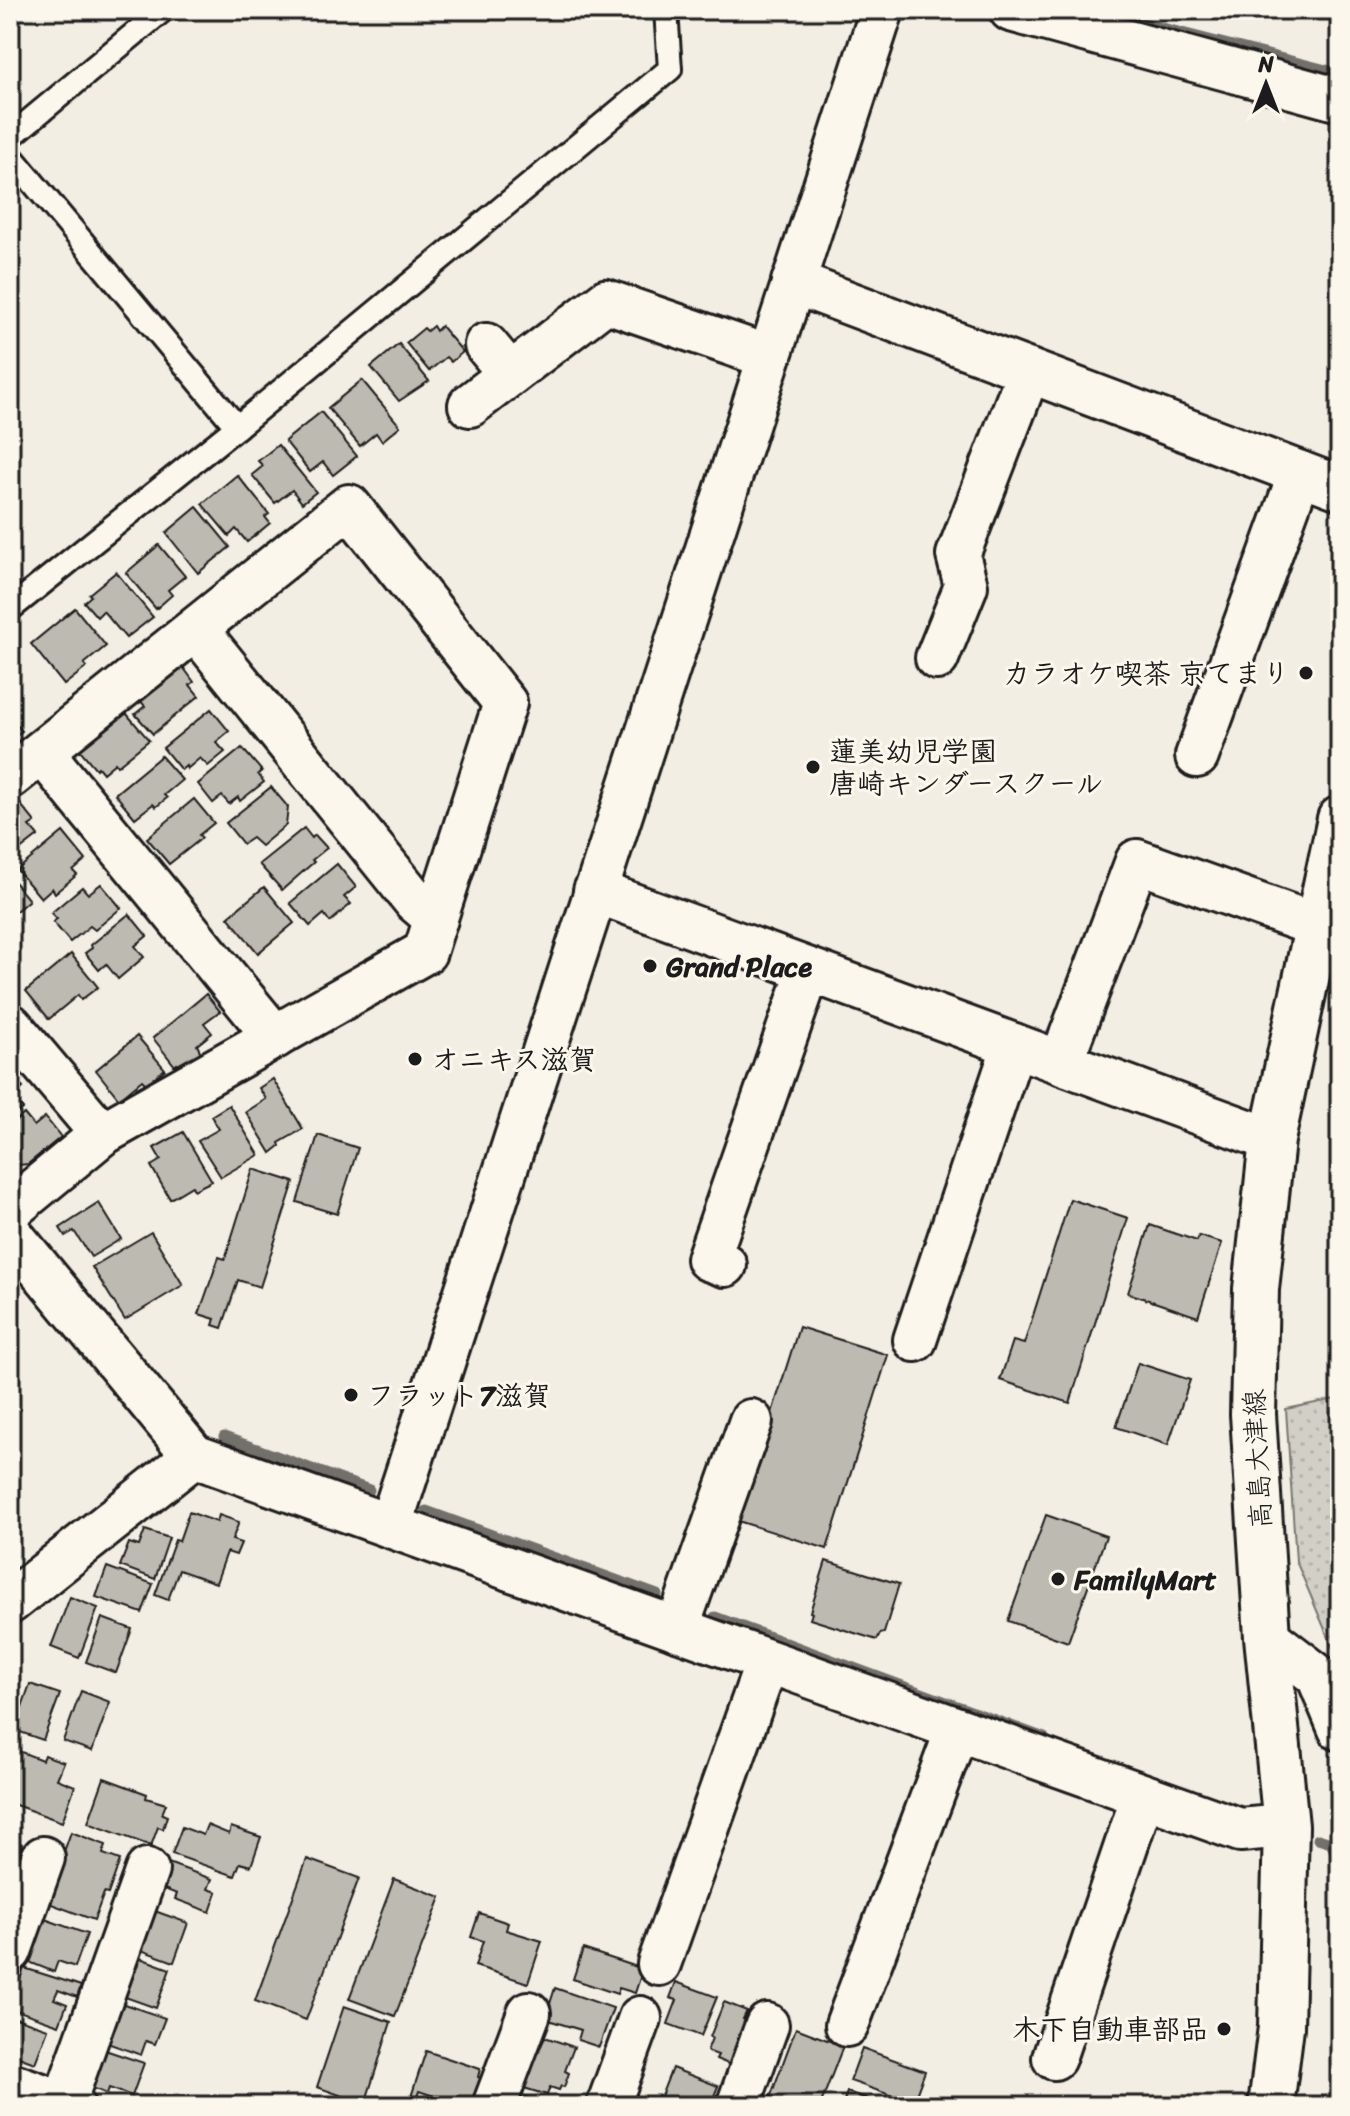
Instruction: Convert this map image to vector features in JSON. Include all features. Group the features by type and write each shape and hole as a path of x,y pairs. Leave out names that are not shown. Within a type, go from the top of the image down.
{"main road":[{"name":"高島大津線","path":"1271,2106 1281,2027 1286,1826 1267,1637 1253,1414 1256,1289 1272,1140 1340,819"}],"street":[{"path":"390,1526 882,10"},
{"path":"1011,10 1340,100"},
{"path":"793,282 1340,488"},
{"path":"470,405 498,360 606,301 769,357"},
{"path":"937,658 966,586 958,555 1029,371"},
{"path":"1197,756 1300,473"},
{"path":"10,1210 102,1134 275,1037 425,952 505,703 349,506 26,765 275,1037"},
{"path":"196,629 415,901 436,919"},
{"path":"1061,1062 1137,861 1318,926"},
{"path":"595,891 1272,1140"},
{"path":"725,1265 708,1259 809,970"},
{"path":"10,1025 102,1134"},
{"path":"915,1340 1014,1045"},
{"path":"10,1233 194,1456 1240,1830 1286,1826"},
{"path":"677,1629 751,1421"},
{"path":"10,1602 194,1456"},
{"path":"1267,1637 1318,1676 1340,1729"},
{"path":"659,1964 767,1662"},
{"path":"847,2025 957,1730"},
{"path":"1054,2058 1143,1796"},
{"path":"10,1951 43,1858"},
{"path":"10,2084 68,2104 147,1870"},
{"path":"494,2106 529,2013"},
{"path":"608,2106 640,2018"},
{"path":"738,2106 767,2025"}],"lane":[{"path":"10,137 163,10"},
{"path":"10,609 237,427 670,69 666,10"},
{"path":"10,155 237,427"}],"shaded area":[{"path":"1340,1398 1340,1665 1296,1561 1286,1409"}],"building":[{"path":"433,326 436,331 441,326 463,352 451,362 446,357 429,371 406,343 424,328 427,331"},
{"path":"399,344 429,381 399,401 371,367"},
{"path":"362,380 400,426 382,441 376,433 360,446 328,408"},
{"path":"321,412 357,456 333,475 323,462 310,472 285,441"},
{"path":"278,445 316,492 302,503 292,490 275,503 252,475 263,466 258,461"},
{"path":"237,475 269,514 265,517 270,523 247,542 236,529 229,536 202,504"},
{"path":"197,507 230,547 198,573 166,533"},
{"path":"159,545 185,576 168,590 172,595 156,609 126,573"},
{"path":"116,572 153,617 126,638 103,611 97,617 84,602 91,596 89,594"},
{"path":"75,608 106,646 84,664 87,667 64,685 31,644"},
{"path":"183,667 194,682 190,685 199,696 153,734 135,714 145,706 138,698 171,671 174,675"},
{"path":"211,709 229,731 216,742 225,752 208,766 200,758 181,770 163,748"},
{"path":"126,713 149,740 117,766 115,763 103,773 80,750 95,738 91,734 103,725 106,729"},
{"path":"10,717 22,731 10,741"},
{"path":"242,748 262,771 258,774 264,782 240,801 238,797 229,804 222,796 213,803 198,784"},
{"path":"161,756 182,780 164,795 167,798 156,807 153,804 135,818 115,794"},
{"path":"271,787 288,807 286,825 261,846 252,838 243,844 226,823"},
{"path":"13,795 35,822 29,826 38,836 10,858 10,797"},
{"path":"194,799 214,823 199,835 202,838 169,864 147,838"},
{"path":"304,828 327,848 282,890 259,864"},
{"path":"63,832 86,860 73,871 77,875 55,893 52,888 41,898 17,870"},
{"path":"337,864 356,887 344,897 351,904 330,922 324,914 310,926 290,903"},
{"path":"10,877 29,900 10,916"},
{"path":"101,884 121,908 95,930 90,926 70,942 53,922 57,919 51,913 82,887 88,894"},
{"path":"264,887 294,923 258,953 228,917"},
{"path":"129,914 147,936 135,946 144,957 118,979 106,964 99,970 85,953"},
{"path":"71,954 98,987 81,1000 78,995 49,1019 26,991"},
{"path":"206,994 220,1011 204,1023 212,1033 197,1045 201,1053 182,1069 177,1064 175,1066 153,1038"},
{"path":"137,1036 165,1069 146,1084 142,1080 119,1099 96,1070"},
{"path":"10,1073 23,1088 13,1097 23,1109 10,1119"},
{"path":"273,1079 303,1129 279,1143 280,1146 271,1153 246,1112 266,1099 259,1088"},
{"path":"229,1105 259,1155 221,1177 198,1141 219,1129 211,1116"},
{"path":"24,1114 34,1126 45,1117 61,1137 28,1164 10,1166 10,1126"},
{"path":"183,1132 212,1181 194,1190 192,1186 170,1199 151,1166 161,1160 154,1148"},
{"path":"318,1135 358,1148 337,1214 297,1202"},
{"path":"253,1169 294,1182 260,1287 238,1280 222,1328 213,1325 215,1319 199,1314 219,1257 225,1259"},
{"path":"1070,1199 1128,1218 1070,1403 1000,1380 1013,1341 1024,1344"},
{"path":"99,1203 121,1239 91,1257 74,1231 65,1236 60,1228"},
{"path":"1150,1225 1197,1241 1199,1236 1222,1243 1198,1317 1128,1293"},
{"path":"151,1232 183,1285 125,1320 92,1267"},
{"path":"799,1327 888,1355 827,1549 738,1521"},
{"path":"1138,1363 1190,1380 1168,1445 1116,1427"},
{"path":"189,1512 217,1522 219,1515 239,1522 232,1540 241,1543 236,1555 227,1552 216,1583 179,1570 168,1600 155,1595"},
{"path":"1046,1515 1106,1536 1068,1642 1008,1621"},
{"path":"145,1530 169,1538 155,1579 120,1566 129,1543 139,1546"},
{"path":"826,1561 899,1584 884,1633 877,1640 810,1619"},
{"path":"107,1567 153,1584 142,1613 96,1597"},
{"path":"70,1597 98,1608 79,1658 51,1647"},
{"path":"102,1618 132,1629 116,1673 86,1662"},
{"path":"30,1684 60,1694 43,1740 14,1730"},
{"path":"81,1691 110,1702 92,1751 63,1741"},
{"path":"10,1745 42,1760 44,1755 64,1762 57,1779 75,1786 62,1822 10,1803"},
{"path":"104,1778 166,1804 162,1814 167,1816 163,1829 158,1827 151,1846 88,1823"},
{"path":"207,1825 229,1834 231,1827 261,1837 251,1866 240,1863 235,1876 172,1854 182,1827 203,1835"},
{"path":"71,1832 106,1845 103,1854 120,1860 108,1894 104,1893 94,1920 46,1902"},
{"path":"10,1839 22,1844 16,1860 10,1858"},
{"path":"307,1859 359,1878 306,2020 255,2001"},
{"path":"168,1863 212,1879 208,1889 217,1892 210,1912 175,1899 177,1894 159,1887"},
{"path":"394,1879 441,1897 395,2016 349,1999"},
{"path":"152,1910 188,1923 174,1962 138,1949"},
{"path":"479,1913 508,1923 506,1930 542,1941 528,1983 475,1966 483,1941 471,1937"},
{"path":"42,1918 87,1934 75,1967 58,1961 54,1972 24,1960"},
{"path":"583,1949 643,1969 635,1993 619,1988 617,1994 573,1979"},
{"path":"140,1958 170,1969 156,2008 125,1997"},
{"path":"24,1968 81,1986 77,1997 58,1990 54,1999 67,2004 59,2025 10,2008"},
{"path":"676,1982 717,1997 701,2036 668,2024 677,2000 670,1998"},
{"path":"555,1988 613,2008 599,2047 578,2040 581,2030 545,2019"},
{"path":"724,2002 747,2011 743,2019 751,2022 733,2066 716,2059 718,2055 707,2051"},
{"path":"121,2003 165,2018 155,2044 146,2041 141,2055 107,2043"},
{"path":"344,2006 391,2022 365,2104 317,2087"},
{"path":"10,2016 48,2029 35,2063 10,2054"},
{"path":"796,2028 843,2046 820,2106 767,2106"},
{"path":"542,2036 574,2047 565,2071 569,2073 564,2087 561,2086 559,2090 550,2087 547,2095 524,2088"},
{"path":"862,2048 925,2071 913,2103 850,2081"},
{"path":"105,2050 144,2063 132,2096 109,2088 107,2094 90,2087"},
{"path":"426,2051 480,2069 478,2077 483,2079 474,2106 464,2106 419,2091 414,2106 408,2106"},
{"path":"672,2068 718,2086 710,2106 679,2106 660,2099"},
{"path":"847,2092 887,2105 842,2106"},
{"path":"520,2095 553,2106 516,2106"}],"waterway":[{"path":"1092,10 1334,74"},
{"path":"224,1437 369,1490"},
{"path":"426,1511 657,1595"},
{"path":"715,1617 1044,1738"},
{"path":"1318,1839 1331,1843 1340,1861"}],"place":[{"name":"カラオケ喫茶 京てまり","path":"1306,673"},
{"name":"蓮美幼児学園 唐崎キンダースクール","path":"813,767"},
{"name":"Grand Place","path":"650,966"},
{"name":"オニキス滋賀","path":"415,1059"},
{"name":"フラット7滋賀","path":"351,1395"},
{"name":"FamilyMart","path":"1058,1579"},
{"name":"木下自動車部品","path":"1224,2029"}]}
